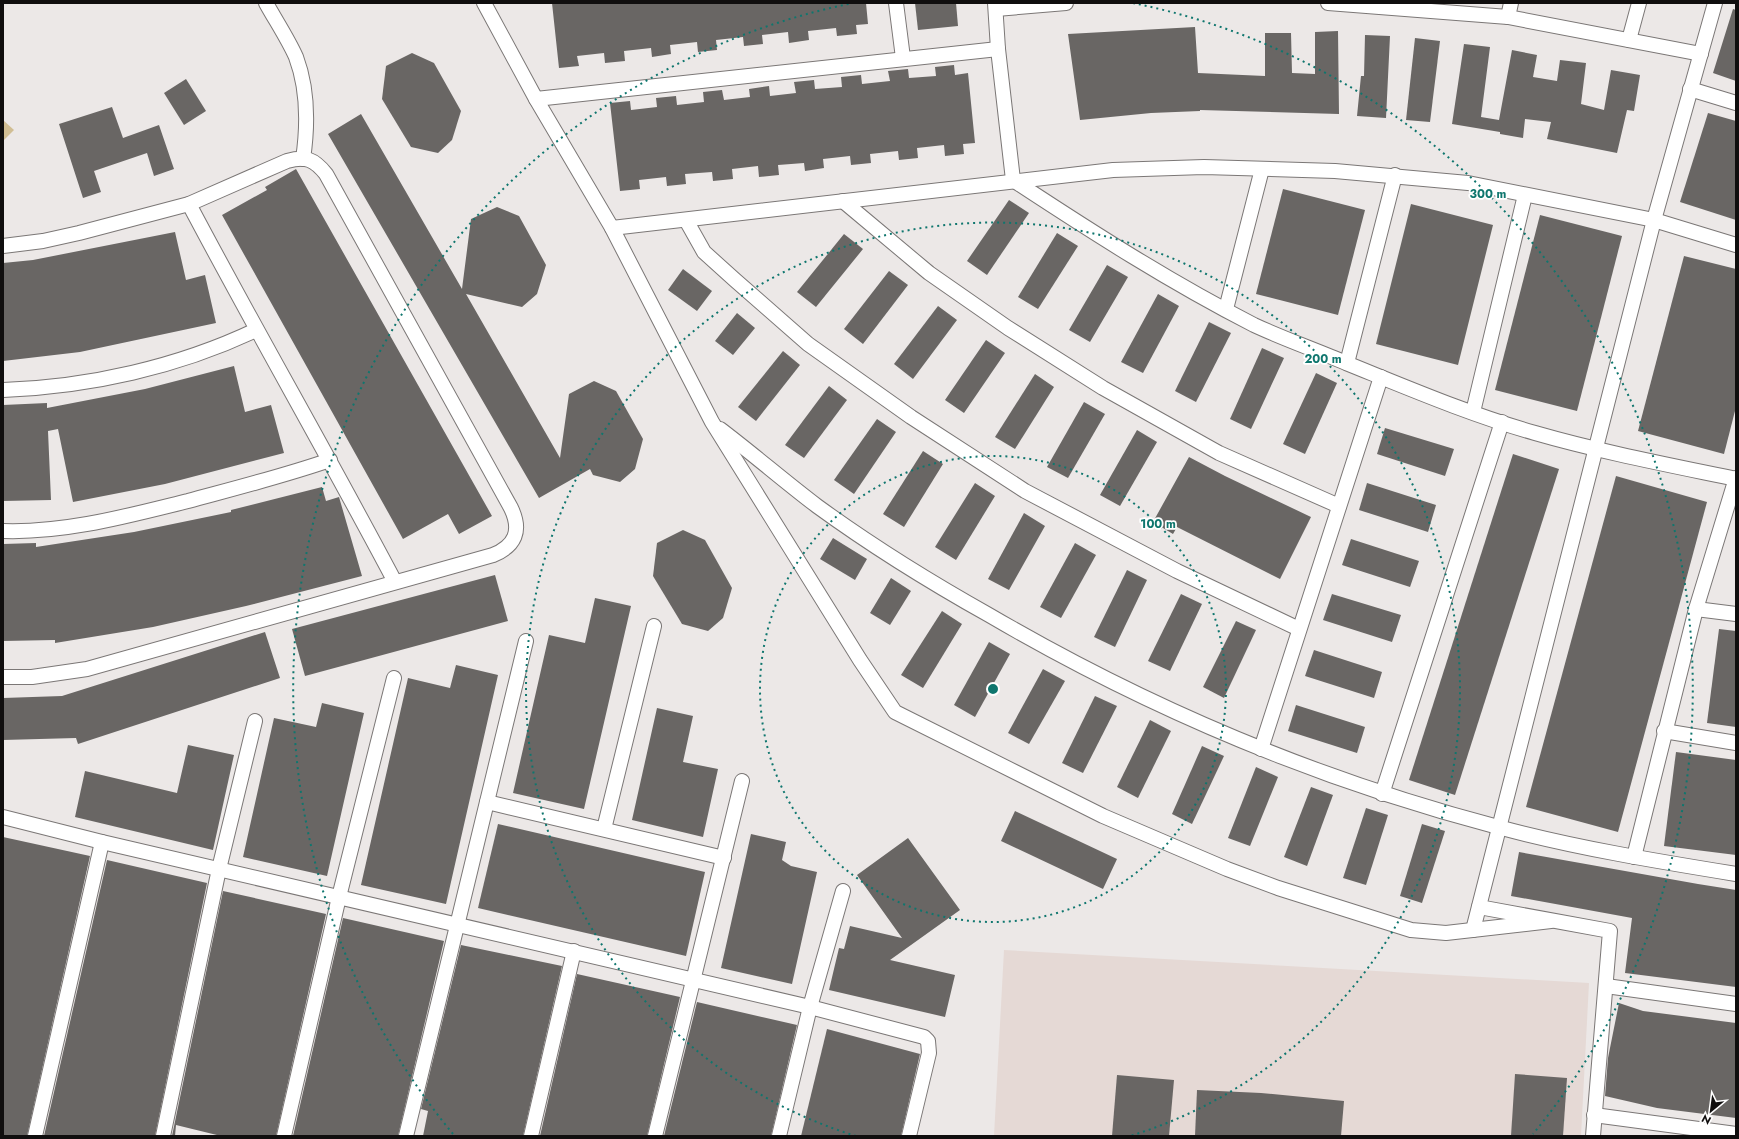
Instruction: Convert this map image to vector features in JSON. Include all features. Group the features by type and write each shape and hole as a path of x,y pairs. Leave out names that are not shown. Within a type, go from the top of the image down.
{"street":[{"path":"266,3 296,57 301,73 304,90 306,124 303,158"},
{"path":"484,3 536,99 612,228 712,422 860,660 895,712 1103,816 1227,869 1278,888 1411,930 1446,933 1551,921"},
{"path":"896,3 903,58"},
{"path":"1066,3 995,6 998,49 1014,180 1114,246 1175,282 1256,326 1381,377 1473,412 1534,433 1736,479 1696,609 1664,731 1634,857"},
{"path":"1328,3 1509,10 1629,40 1701,54"},
{"path":"1629,40 1638,3"},
{"path":"1473,930 1654,220 1715,3"},
{"path":"536,99 903,58 998,49"},
{"path":"1690,89 1736,103"},
{"path":"3,246 65,236 189,204 287,161 303,158 311,159 318,163 326,174 515,516 515,537 509,546 502,552 87,669 32,677 3,677"},
{"path":"612,228 1014,180 1113,170 1204,167 1395,175 1468,183 1654,220 1736,245"},
{"path":"1226,309 1262,169"},
{"path":"1347,363 1395,175"},
{"path":"1473,412 1525,195"},
{"path":"843,201 929,273 1008,328 1103,388 1219,453 1339,506"},
{"path":"189,204 256,330 330,460 395,582"},
{"path":"686,220 704,252 740,285 808,344 912,417 1025,491 1177,571 1299,629"},
{"path":"3,390 35,389 77,383 155,367 196,355 256,330"},
{"path":"1261,750 1381,377"},
{"path":"712,422 818,506 923,578 1039,644 1151,702 1261,750 1382,794 1499,828 1634,857 1736,874"},
{"path":"1382,794 1502,422"},
{"path":"3,531 63,528 102,522 294,473 330,460"},
{"path":"1696,609 1736,614"},
{"path":"604,829 654,626"},
{"path":"406,1136 456,924 526,641"},
{"path":"284,1136 339,897 394,678"},
{"path":"166,1135 219,869 255,721"},
{"path":"1664,731 1736,743"},
{"path":"655,1136 742,781"},
{"path":"487,802 724,858"},
{"path":"3,817 102,842 810,1007 918,1035 928,1041 929,1052 909,1136"},
{"path":"35,1136 102,842"},
{"path":"779,1136 810,1007 843,890"},
{"path":"1479,906 1551,921 1610,931 1593,1136"},
{"path":"531,1136 574,952"},
{"path":"1606,986 1736,1004"},
{"path":"1594,1115 1736,1134"}],"shaded area":[{"path":"3,120 14,130 3,141"},
{"path":"1004,950 1589,983 1581,1136 994,1136"}],"building":[{"path":"552,3 866,3 868,24 856,25 857,34 837,36 836,28 808,31 809,40 789,43 788,32 762,35 763,44 744,46 743,37 716,40 717,50 698,52 697,42 670,45 671,54 652,57 651,48 624,51 625,61 605,63 604,53 577,56 579,66 559,68"},
{"path":"915,3 956,3 958,26 918,30"},
{"path":"1733,9 1736,10 1736,81 1713,73"},
{"path":"1195,27 1198,73 1265,76 1265,33 1291,33 1292,73 1315,74 1315,32 1338,31 1339,114 1200,110 1080,120 1068,34"},
{"path":"1365,35 1390,36 1386,118 1357,116 1361,76 1364,76"},
{"path":"1415,38 1440,41 1430,122 1406,120"},
{"path":"1464,44 1490,47 1481,117 1499,120 1512,50 1537,55 1533,77 1557,81 1560,60 1586,63 1581,104 1604,110 1611,70 1640,75 1634,111 1627,110 1617,153 1547,139 1551,122 1525,119 1523,138 1500,134 1500,132 1452,124"},
{"path":"412,53 434,63 461,111 452,140 438,153 411,147 382,99 386,66"},
{"path":"954,65 955,75 968,73 975,143 963,144 964,154 945,156 944,145 917,148 918,158 899,160 898,151 870,154 871,163 851,165 850,156 823,159 824,168 805,171 804,163 778,165 779,175 759,177 758,166 732,169 733,179 713,181 712,172 685,174 686,184 667,186 666,177 639,180 640,189 620,191 610,103 630,101 631,110 657,107 656,98 676,96 677,105 704,102 703,92 722,90 724,100 750,97 749,89 769,86 770,96 796,93 794,82 814,80 815,89 842,87 841,77 861,75 862,84 890,81 888,71 908,69 909,78 936,76 935,67"},
{"path":"186,79 206,111 184,125 164,93"},
{"path":"112,107 123,138 159,125 174,169 154,176 147,153 94,171 101,192 83,198 59,124"},
{"path":"1708,113 1736,121 1736,220 1680,202"},
{"path":"361,114 462,289 471,219 497,207 519,216 546,265 537,294 522,307 466,294 560,458 569,394 594,381 616,391 643,439 635,469 620,482 593,475 590,469 539,498 328,134"},
{"path":"296,169 492,516 459,534 448,514 403,539 222,215 267,190 265,187"},
{"path":"1283,189 1365,210 1338,315 1256,294"},
{"path":"1009,200 1029,213 987,275 967,261"},
{"path":"1411,204 1493,225 1458,365 1376,344"},
{"path":"1540,215 1622,236 1577,411 1495,390"},
{"path":"175,232 186,280 205,275 216,323 80,352 3,361 3,263 33,260"},
{"path":"1057,233 1078,246 1038,309 1018,297"},
{"path":"844,234 863,249 816,307 797,292"},
{"path":"1684,256 1736,269 1736,407 1724,454 1638,431"},
{"path":"1107,265 1128,277 1090,342 1069,330"},
{"path":"683,269 712,291 697,311 668,290"},
{"path":"889,271 908,285 863,344 844,329"},
{"path":"1158,294 1179,306 1143,373 1121,362"},
{"path":"938,306 957,320 913,379 894,364"},
{"path":"737,313 755,328 733,355 715,341"},
{"path":"1209,322 1231,333 1196,402 1175,391"},
{"path":"986,340 1005,353 964,413 945,400"},
{"path":"1262,348 1284,358 1251,429 1230,419"},
{"path":"783,351 800,365 756,421 738,407"},
{"path":"234,366 245,412 271,405 284,453 165,484 73,502 58,429 48,431 51,500 3,501 3,405 47,403 47,408 145,389"},
{"path":"1316,373 1337,383 1305,454 1283,444"},
{"path":"1035,374 1054,387 1015,449 995,437"},
{"path":"829,386 847,400 804,458 785,445"},
{"path":"1084,402 1105,414 1068,478 1047,467"},
{"path":"877,419 896,432 854,494 834,480"},
{"path":"1385,428 1454,449 1445,476 1377,454"},
{"path":"1137,430 1157,442 1120,506 1100,495"},
{"path":"923,451 943,464 904,527 883,514"},
{"path":"1513,454 1559,469 1455,795 1409,780"},
{"path":"1189,457 1311,517 1280,579 1177,527 1173,534 1153,522"},
{"path":"1616,476 1707,502 1618,832 1526,807"},
{"path":"975,483 995,496 956,560 935,547"},
{"path":"1367,483 1436,505 1428,532 1359,510"},
{"path":"322,487 326,501 339,497 362,576 246,606 153,627 55,643 55,640 3,641 3,544 36,543 36,547 134,532 231,512 231,510"},
{"path":"1024,513 1045,526 1009,590 988,579"},
{"path":"683,530 705,540 732,588 723,618 708,631 682,624 653,576 657,543"},
{"path":"833,538 867,559 855,580 820,559"},
{"path":"1351,539 1419,561 1410,587 1342,565"},
{"path":"1075,543 1096,555 1061,618 1040,607"},
{"path":"1127,570 1147,580 1115,647 1094,637"},
{"path":"495,575 508,621 305,676 292,629"},
{"path":"891,578 911,591 890,625 870,613"},
{"path":"1181,594 1202,604 1170,671 1148,661"},
{"path":"1332,594 1401,615 1392,642 1323,620"},
{"path":"595,598 631,606 584,809 513,793 549,635 585,643"},
{"path":"942,611 962,624 923,688 901,675"},
{"path":"1236,621 1256,630 1224,698 1203,687"},
{"path":"1719,629 1736,631 1736,727 1707,723"},
{"path":"265,632 280,678 78,744 76,738 3,740 3,698 62,696"},
{"path":"989,642 1010,654 975,717 954,705"},
{"path":"1314,650 1382,672 1374,698 1305,676"},
{"path":"456,665 498,675 446,904 361,885 408,678 450,688"},
{"path":"1043,669 1065,681 1029,744 1008,733"},
{"path":"1095,696 1117,706 1083,773 1062,763"},
{"path":"322,703 364,713 327,876 243,857 274,718 316,727"},
{"path":"1296,705 1365,727 1357,753 1288,731"},
{"path":"657,708 693,716 683,762 718,769 703,837 632,820"},
{"path":"1150,720 1171,731 1138,798 1117,787"},
{"path":"188,745 234,755 213,850 75,817 85,771 177,793"},
{"path":"1202,746 1224,756 1192,824 1172,814"},
{"path":"1676,752 1736,760 1736,855 1664,846"},
{"path":"1256,767 1278,777 1250,846 1228,838"},
{"path":"1311,787 1333,795 1307,866 1284,857"},
{"path":"1366,808 1388,815 1366,885 1343,878"},
{"path":"1015,811 1117,859 1103,889 1001,841"},
{"path":"498,824 705,872 686,956 478,908"},
{"path":"1422,824 1445,831 1422,903 1400,896"},
{"path":"751,834 786,842 782,860 791,866 817,872 792,984 721,968"},
{"path":"3,837 90,856 27,1136 3,1136"},
{"path":"908,838 960,910 890,960 955,975 945,1017 829,990 839,948 844,949 850,926 902,938 857,875"},
{"path":"1519,852 1736,890 1736,987 1625,973 1632,918 1511,896"},
{"path":"107,860 207,883 155,1136 44,1136"},
{"path":"223,891 326,914 276,1136 221,1136 176,1125 175,1136 172,1136"},
{"path":"343,918 444,941 398,1136 293,1136"},
{"path":"461,945 562,966 523,1136 423,1136 428,1111 421,1109"},
{"path":"577,974 680,997 647,1136 540,1136"},
{"path":"697,1002 797,1025 771,1136 664,1136"},
{"path":"1619,1003 1643,1011 1736,1023 1736,1118 1657,1108 1605,1096 1608,1058"},
{"path":"827,1029 920,1054 901,1136 801,1136"},
{"path":"1515,1074 1567,1078 1563,1136 1511,1136"},
{"path":"1117,1075 1174,1080 1169,1136 1112,1136"},
{"path":"1197,1090 1261,1093 1344,1101 1341,1136 1195,1136"}]}
